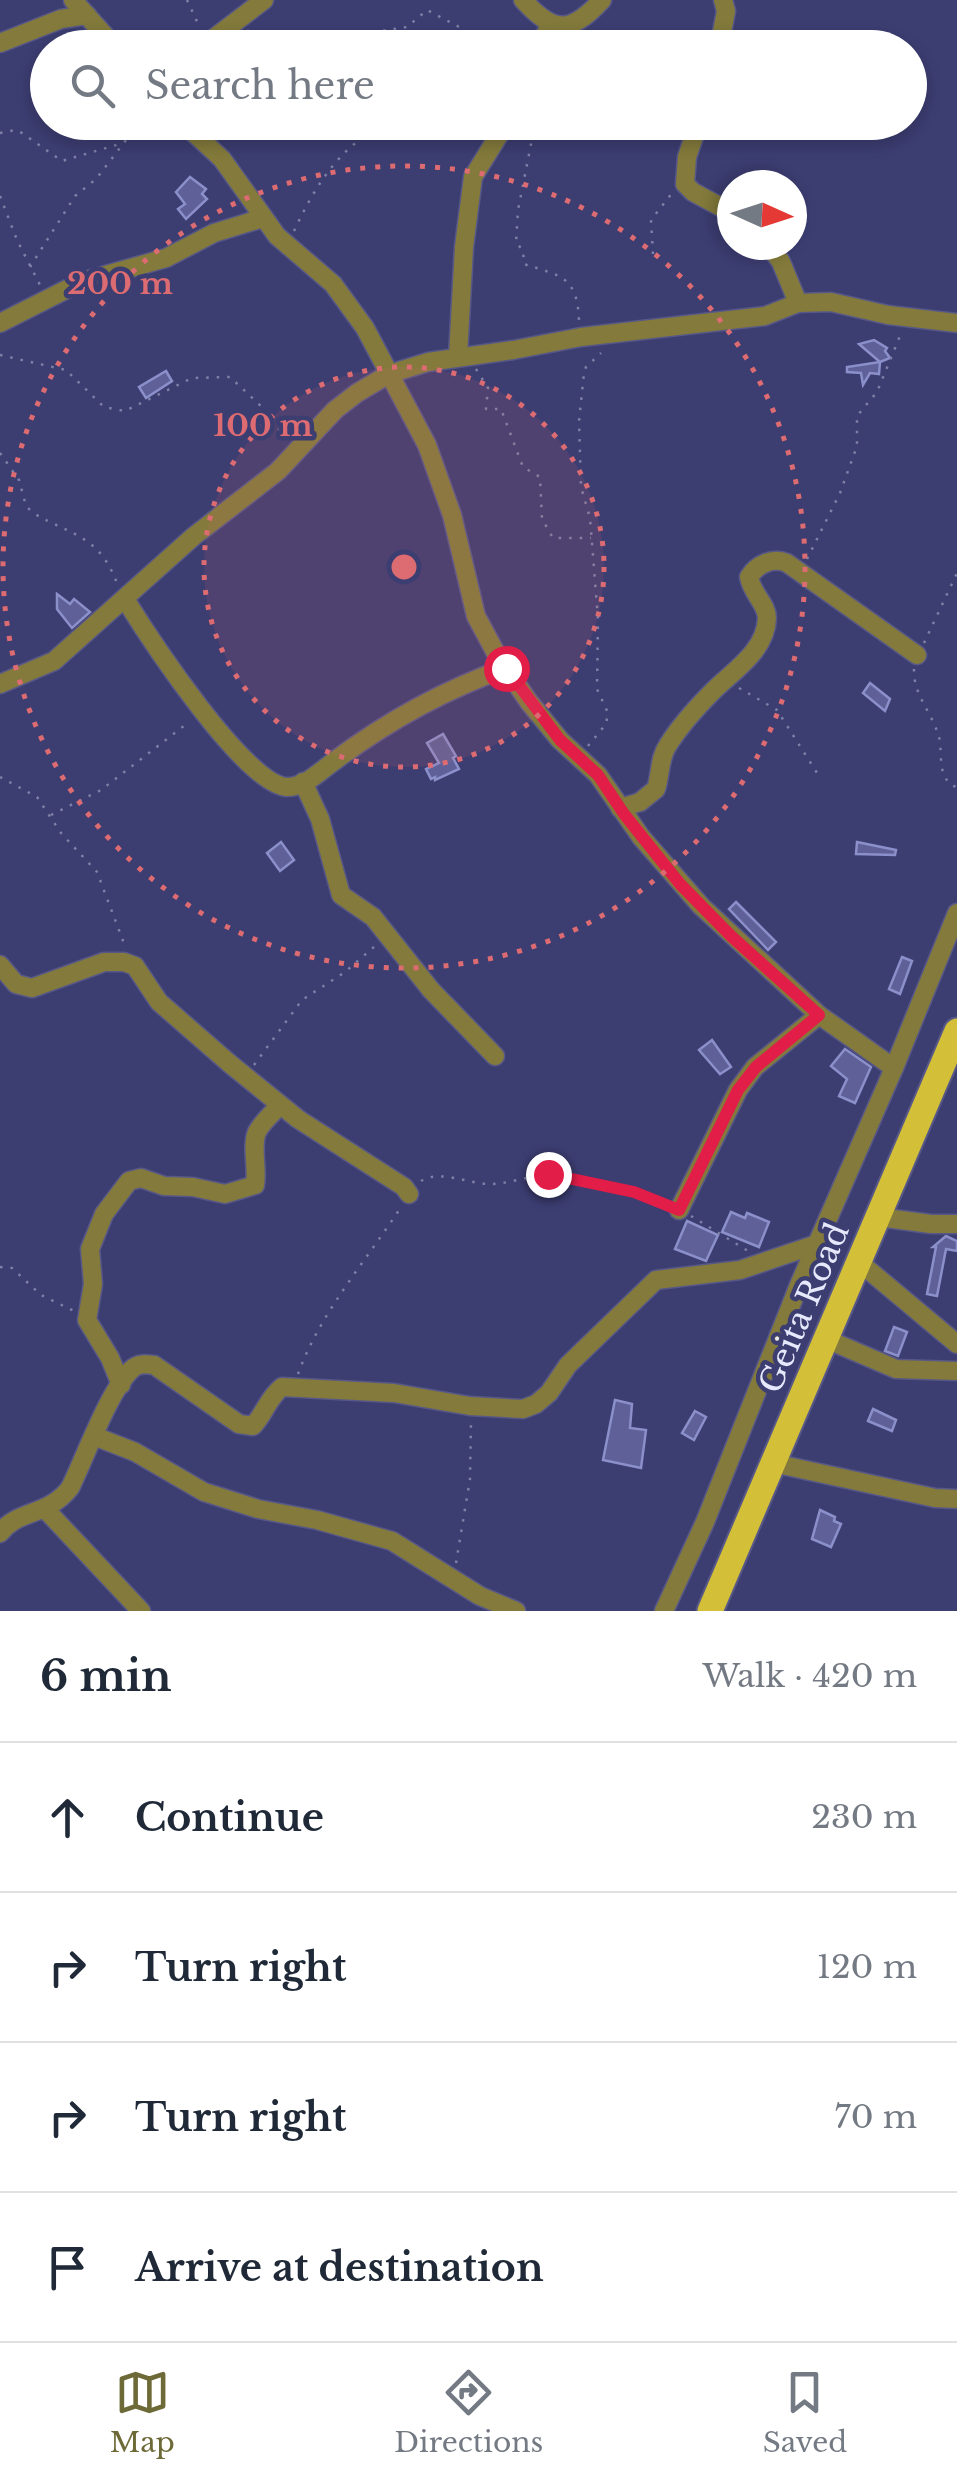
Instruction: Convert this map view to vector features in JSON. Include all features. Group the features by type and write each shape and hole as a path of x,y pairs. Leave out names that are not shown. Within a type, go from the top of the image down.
{"highway":[{"name":"Geita Road","path":"710,1611 957,1031"}],"street":[{"path":"73,0 100,30"},
{"path":"226,29 264,0"},
{"path":"523,0 551,24 572,26 602,0"},
{"path":"722,30 726,11 723,0"},
{"path":"34,30 61,19 87,15"},
{"path":"548,30 551,24"},
{"path":"0,44 30,32"},
{"path":"201,140 222,159 263,218 288,246 333,284 358,318 427,445 452,515 472,606 506,668 552,731 598,775 620,808 701,906 819,1015 894,1068"},
{"path":"463,356 473,178 496,140"},
{"path":"693,140 685,184 717,205"},
{"path":"0,323 46,297 120,269 166,258 214,233 263,218"},
{"path":"779,260 798,303"},
{"path":"0,684 54,661 194,536 278,472 336,410 389,374 428,362 616,331 765,316 798,303 831,302 957,323"},
{"path":"620,808 640,802 656,789 665,748 744,664 764,632 767,616 751,590 749,577 753,571 779,560 916,655"},
{"path":"125,599 202,712 271,781 288,787 303,782 414,708 506,668"},
{"path":"303,782 320,818 341,895 364,908 431,990 495,1056"},
{"path":"664,1611 706,1522 817,1244 957,913"},
{"path":"0,965 16,984 32,988 112,960 136,966 159,1002 280,1105 410,1194"},
{"path":"679,1210 738,1090 756,1067 819,1015"},
{"path":"121,1384 87,1320 93,1284 90,1249 104,1214 117,1193 141,1178 164,1186 225,1194 250,1189 258,1172 255,1140 280,1105"},
{"path":"878,1217 957,1224"},
{"path":"0,1533 19,1517 46,1510 60,1501 121,1384 132,1368 143,1364 154,1365 239,1424 253,1426 271,1396 282,1387 293,1386 523,1409 549,1393 568,1365 656,1280 740,1270 817,1244"},
{"path":"859,1262 957,1344"},
{"path":"826,1339 896,1369 957,1371"},
{"path":"94,1436 134,1452 216,1496 392,1541 480,1596 516,1611"},
{"path":"773,1463 934,1498 957,1499"},
{"path":"46,1510 141,1611"}],"path":[{"path":"187,0 198,30"},
{"path":"388,30 407,27 426,10 461,28"},
{"path":"226,29 248,30"},
{"path":"0,133 14,130 30,139"},
{"path":"32,140 62,161 124,142"},
{"path":"288,246 317,186 331,166 360,140"},
{"path":"533,140 518,210 516,243 522,250 524,264 556,272 576,296 581,337"},
{"path":"30,267 75,196 96,179 124,142"},
{"path":"653,254 651,220 664,200 685,184"},
{"path":"0,196 46,297"},
{"path":"801,572 840,493 859,439 857,416 877,392 898,339 912,318"},
{"path":"580,758 606,724 608,713 597,688 598,619 590,518 580,486 579,421 586,367 616,331"},
{"path":"0,355 66,370 104,406 125,411 192,378 230,377 264,408 296,452"},
{"path":"463,356 488,388 486,409 502,409 523,467 538,474 542,519 553,538 591,538"},
{"path":"0,454 19,480 26,506 102,552 125,599"},
{"path":"957,572 933,628 916,655 914,684 932,717 946,780 957,788"},
{"path":"950,583 957,583"},
{"path":"725,680 777,710 818,776"},
{"path":"50,815 101,790 202,712"},
{"path":"0,777 37,797 71,846 103,881 136,966"},
{"path":"246,1074 302,1000 356,963 386,934"},
{"path":"293,1386 304,1356 410,1194 419,1182 433,1176 489,1184 548,1174 634,1192 679,1210 765,1264"},
{"path":"0,1267 17,1271 42,1295 87,1320"},
{"path":"450,1578 461,1547 470,1479 470,1406"}],"building":[{"path":"190,177 206,189 202,194 207,199 186,219 178,209 185,204 176,192"},
{"path":"874,340 887,348 890,358 880,362 859,344"},
{"path":"880,362 879,374 870,373 863,385 861,373 847,372 847,367"},
{"path":"166,371 172,381 146,398 139,387"},
{"path":"57,594 70,604 74,599 90,612 72,628 57,609"},
{"path":"870,683 890,699 885,711 863,693"},
{"path":"443,734 459,769 435,780 426,769 439,763 427,743"},
{"path":"281,842 294,860 280,871 267,853"},
{"path":"857,842 896,850 895,855 856,854"},
{"path":"736,902 776,942 768,950 729,909"},
{"path":"902,957 912,961 900,994 889,989"},
{"path":"712,1040 731,1067 720,1074 699,1050"},
{"path":"845,1049 871,1067 855,1103 839,1096 847,1079 831,1066"},
{"path":"731,1212 745,1218 747,1213 769,1222 759,1247 722,1232"},
{"path":"687,1221 718,1235 706,1261 675,1249"},
{"path":"946,1236 957,1241 957,1251 946,1249 937,1296 927,1294 933,1247"},
{"path":"894,1327 907,1332 898,1356 885,1351"},
{"path":"615,1400 632,1404 630,1428 646,1430 641,1468 603,1460"},
{"path":"873,1409 896,1420 892,1431 868,1421"},
{"path":"695,1411 706,1417 694,1440 682,1433"},
{"path":"820,1510 841,1524 831,1547 812,1539"}],"route":[{"path":"506,668 560,740 598,775 680,884 819,1015 772,1052 738,1090 679,1210 650,1196 548,1174"}]}
